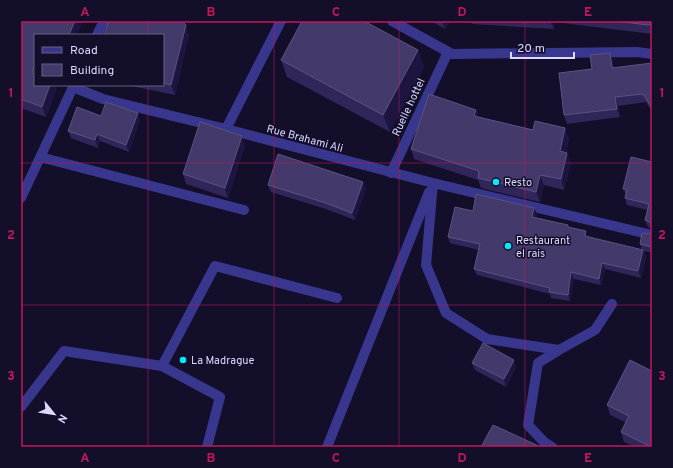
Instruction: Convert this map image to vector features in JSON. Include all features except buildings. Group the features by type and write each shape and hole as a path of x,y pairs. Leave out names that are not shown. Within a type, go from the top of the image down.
{"street":[{"path":"98,34 104,21"},
{"path":"226,129 281,21"},
{"path":"392,21 452,54 637,52 652,54"},
{"name":"Ruelle hottel","path":"391,172 448,52"},
{"name":"Rue Brahami Ali","path":"21,198 73,86 103,99 226,129 433,183 652,235"},
{"path":"40,157 244,210"},
{"path":"433,183 426,265 446,313 487,339 559,350"},
{"path":"327,447 433,183"},
{"path":"162,366 215,266 337,298"},
{"path":"552,447 544,442 528,425 538,362 595,330 612,304"},
{"path":"21,407 64,351 162,366 220,397 207,447"}],"place":[{"name":"Resto","path":"496,182"},
{"name":"Restaurant el rais","path":"508,246"},
{"name":"La Madrague","path":"183,360"}]}
